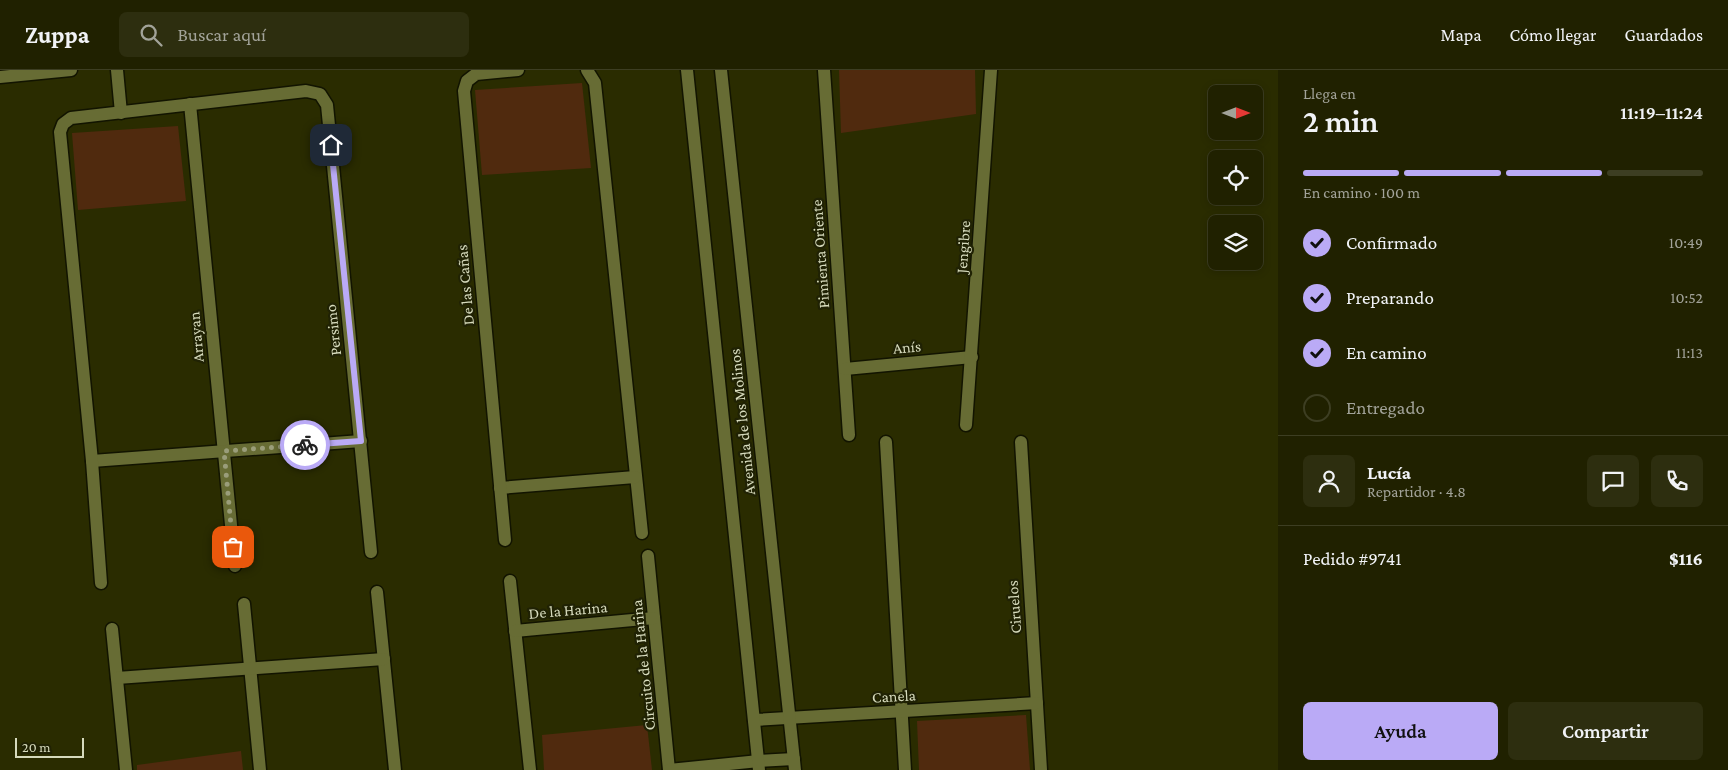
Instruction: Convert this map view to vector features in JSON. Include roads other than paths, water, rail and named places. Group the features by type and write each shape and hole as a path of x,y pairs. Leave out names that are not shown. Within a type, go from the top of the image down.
{"street":[{"path":"0,77 71,70"},
{"path":"117,70 121,113"},
{"name":"De las Cañas","path":"505,540 464,91 467,81 476,74 518,70"},
{"path":"587,70 594,83 642,533"},
{"name":"Avenida de los Molinos","path":"687,70 759,765"},
{"name":"Avenida de los Molinos","path":"721,70 794,765"},
{"name":"Pimienta Oriente","path":"824,70 849,435"},
{"name":"Jengibre","path":"966,425 991,70"},
{"name":"Persimo","path":"190,104 306,91 320,94 327,105 371,552"},
{"path":"101,584 92,461 60,132 64,124 71,118 190,104"},
{"name":"Arrayan","path":"190,104 235,566"},
{"name":"Anís","path":"844,369 972,357"},
{"path":"92,461 361,441"},
{"path":"886,442 905,770"},
{"name":"Ciruelos","path":"1020,442 1041,770"},
{"path":"500,488 635,477"},
{"name":"Circuito de la Harina","path":"648,556 669,770"},
{"path":"510,580 530,770"},
{"path":"377,592 394,770"},
{"path":"244,604 260,770"},
{"name":"De la Harina","path":"515,631 654,618"},
{"path":"112,629 126,770"},
{"path":"117,678 384,659"},
{"name":"Canela","path":"754,720 1037,704"},
{"path":"669,770 794,765"}]}
